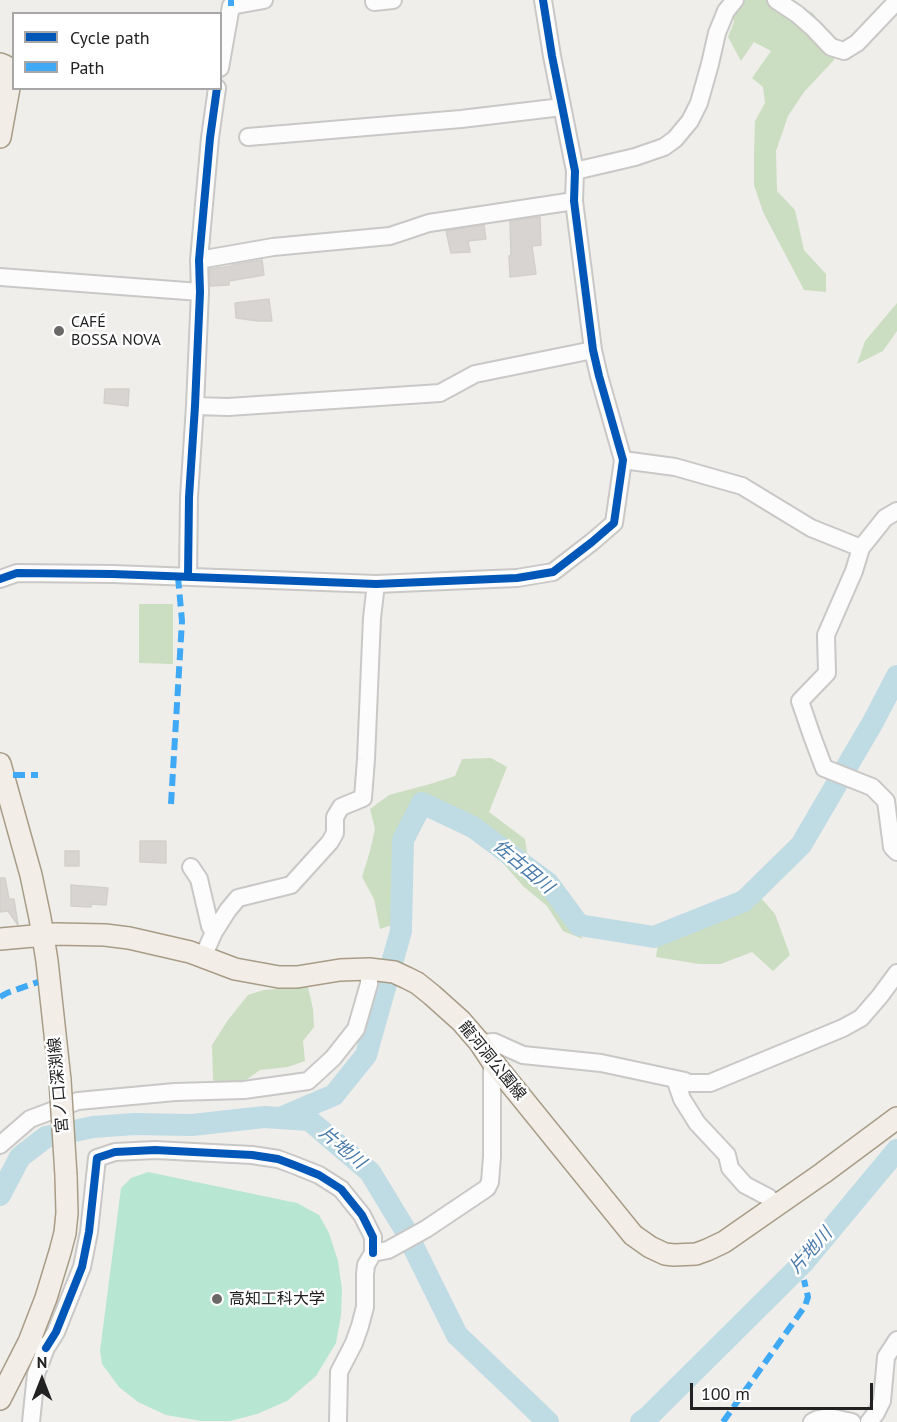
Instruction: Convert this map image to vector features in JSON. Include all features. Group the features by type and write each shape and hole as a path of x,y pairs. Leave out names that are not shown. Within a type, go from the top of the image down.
{"main road":[{"path":"0,64 5,66 11,77 0,137"},
{"name":"宮ノ口深渕線","path":"0,764 31,875 42,935 60,1080 67,1213 63,1243 46,1298 37,1345 0,1399"},
{"name":"龍河洞公園線","path":"0,939 56,934 105,935 129,938 189,952 235,969 279,977 297,977 340,970 374,969 394,972 407,978 432,995 480,1043 492,1061 633,1235 665,1254 696,1254 724,1242 897,1118"}],"street":[{"path":"222,57 231,6 264,0"},
{"path":"374,0 374,2 393,0"},
{"path":"0,579 17,573 112,574 376,584 517,578 553,572 614,523 623,460 593,350 574,201 574,171 543,0"},
{"path":"574,171 635,157 664,147 675,139 690,121 699,103 717,33 726,11 735,0"},
{"path":"776,0 805,21 831,47 844,51 857,43 897,1"},
{"path":"188,577 189,496 200,292 199,260 217,90"},
{"path":"248,138 460,119 562,107"},
{"path":"199,260 273,247 390,236 429,223 574,201"},
{"path":"0,277 200,292"},
{"path":"195,406 228,407 440,393 475,374 593,350"},
{"path":"623,460 675,466 742,486 811,528 861,548"},
{"path":"897,511 885,518 861,548 854,571 826,635 827,673 801,701 824,768 872,787 886,801 892,847 897,852"},
{"path":"203,957 214,932 228,909 238,898 291,885 330,842 334,833 335,817 341,807 363,798 372,618 376,584"},
{"path":"190,867 199,879 210,926 214,932"},
{"path":"0,1145 30,1119 78,1101 175,1092 244,1090 308,1082 333,1058 356,1029 374,969"},
{"path":"480,1043 495,1042 523,1056 600,1063 687,1083 710,1083 843,1028 861,1018 897,973"},
{"path":"338,1422 339,1372 360,1326 364,1307 366,1265 380,1251 426,1229 487,1188 490,1182 492,1061"},
{"path":"675,1079 682,1099 696,1123 727,1155 730,1168 745,1185 768,1197 776,1205"},
{"path":"31,1422 37,1345 56,1332 82,1267 89,1232 97,1158 115,1152 155,1150 252,1155 278,1159 319,1175 341,1190 362,1215 380,1251"},
{"path":"869,1422 882,1401 886,1357 897,1340"},
{"path":"812,1422 830,1417 852,1422"}],"green space":[{"path":"730,0 787,0 813,13 831,38 834,60 804,92 788,116 776,151 777,191 795,210 804,250 826,274 826,292 804,290 763,212 754,185 755,121 765,103 763,87 752,78 771,51 754,42 741,61 728,37 734,22"},
{"path":"897,303 897,331 883,351 857,364 865,341"},
{"path":"139,604 173,604 173,664 139,663"},
{"path":"491,758 507,767 489,812 525,839 534,872 583,939 563,931 547,906 523,886 489,843 438,811 417,810 407,830 398,862 396,895 400,913 392,925 380,929 374,899 362,877 375,829 370,809 389,795 455,776 462,759"},
{"path":"761,898 775,914 790,955 773,971 752,952 721,964 699,964 656,957 658,944 679,928 716,918"},
{"path":"307,983 313,1009 314,1027 303,1041 305,1061 288,1067 260,1070 228,1093 213,1080 212,1045 228,1020 248,995"},
{"name":"高知工科大学","path":"148,1172 297,1203 319,1215 329,1233 338,1261 342,1289 341,1315 336,1343 316,1376 287,1401 257,1414 230,1421 201,1421 166,1415 138,1402 119,1387 102,1364 100,1351 121,1188 131,1178"}],"building":[{"path":"540,217 541,245 532,246 536,274 510,277 510,221"},
{"path":"484,225 486,239 468,241 470,252 451,253 446,231"},
{"path":"262,260 264,275 229,281 229,285 210,286 210,269"},
{"path":"269,299 272,321 236,318 235,303"},
{"path":"105,389 129,389 128,406 104,403"},
{"path":"140,841 166,841 166,863 140,862"},
{"path":"65,851 79,851 79,866 65,866"},
{"path":"0,878 5,878 9,899 14,899 18,925 8,911 0,912"},
{"path":"71,885 108,888 106,905 71,906"}],"waterway":[{"name":"佐古田川","path":"280,1118 334,1095 366,1055 401,931 403,840 422,803 473,827 548,883 579,925 654,937 744,901 801,845 873,722 897,676"},
{"name":"片地川","path":"0,1195 20,1157 46,1137 93,1127 134,1124 192,1125 264,1117 309,1120 370,1172 404,1228 457,1335 548,1422"},
{"name":"片地川","path":"641,1422 803,1263 897,1150"}],"marked path":[{"path":"231,0 231,6"},
{"path":"171,804 182,621 178,577"},
{"path":"13,775 38,775"},
{"path":"0,997 38,982"},
{"path":"723,1422 805,1306 808,1297 804,1280"}],"cycle path":[{"path":"0,579 17,573 113,574 376,584 517,578 553,572 614,523 623,460 593,350 574,201 575,171 543,0"},
{"path":"188,577 189,497 200,292 199,260 217,90"},
{"path":"46,1348 56,1332 82,1267 89,1232 97,1158 115,1152 155,1150 252,1155 278,1159 294,1165 319,1175 341,1189 362,1215 373,1237 373,1253"}],"place":[{"name":"CAFÉ BOSSA NOVA","path":"59,331"},
{"name":"高知工科大学","path":"217,1299"}]}
